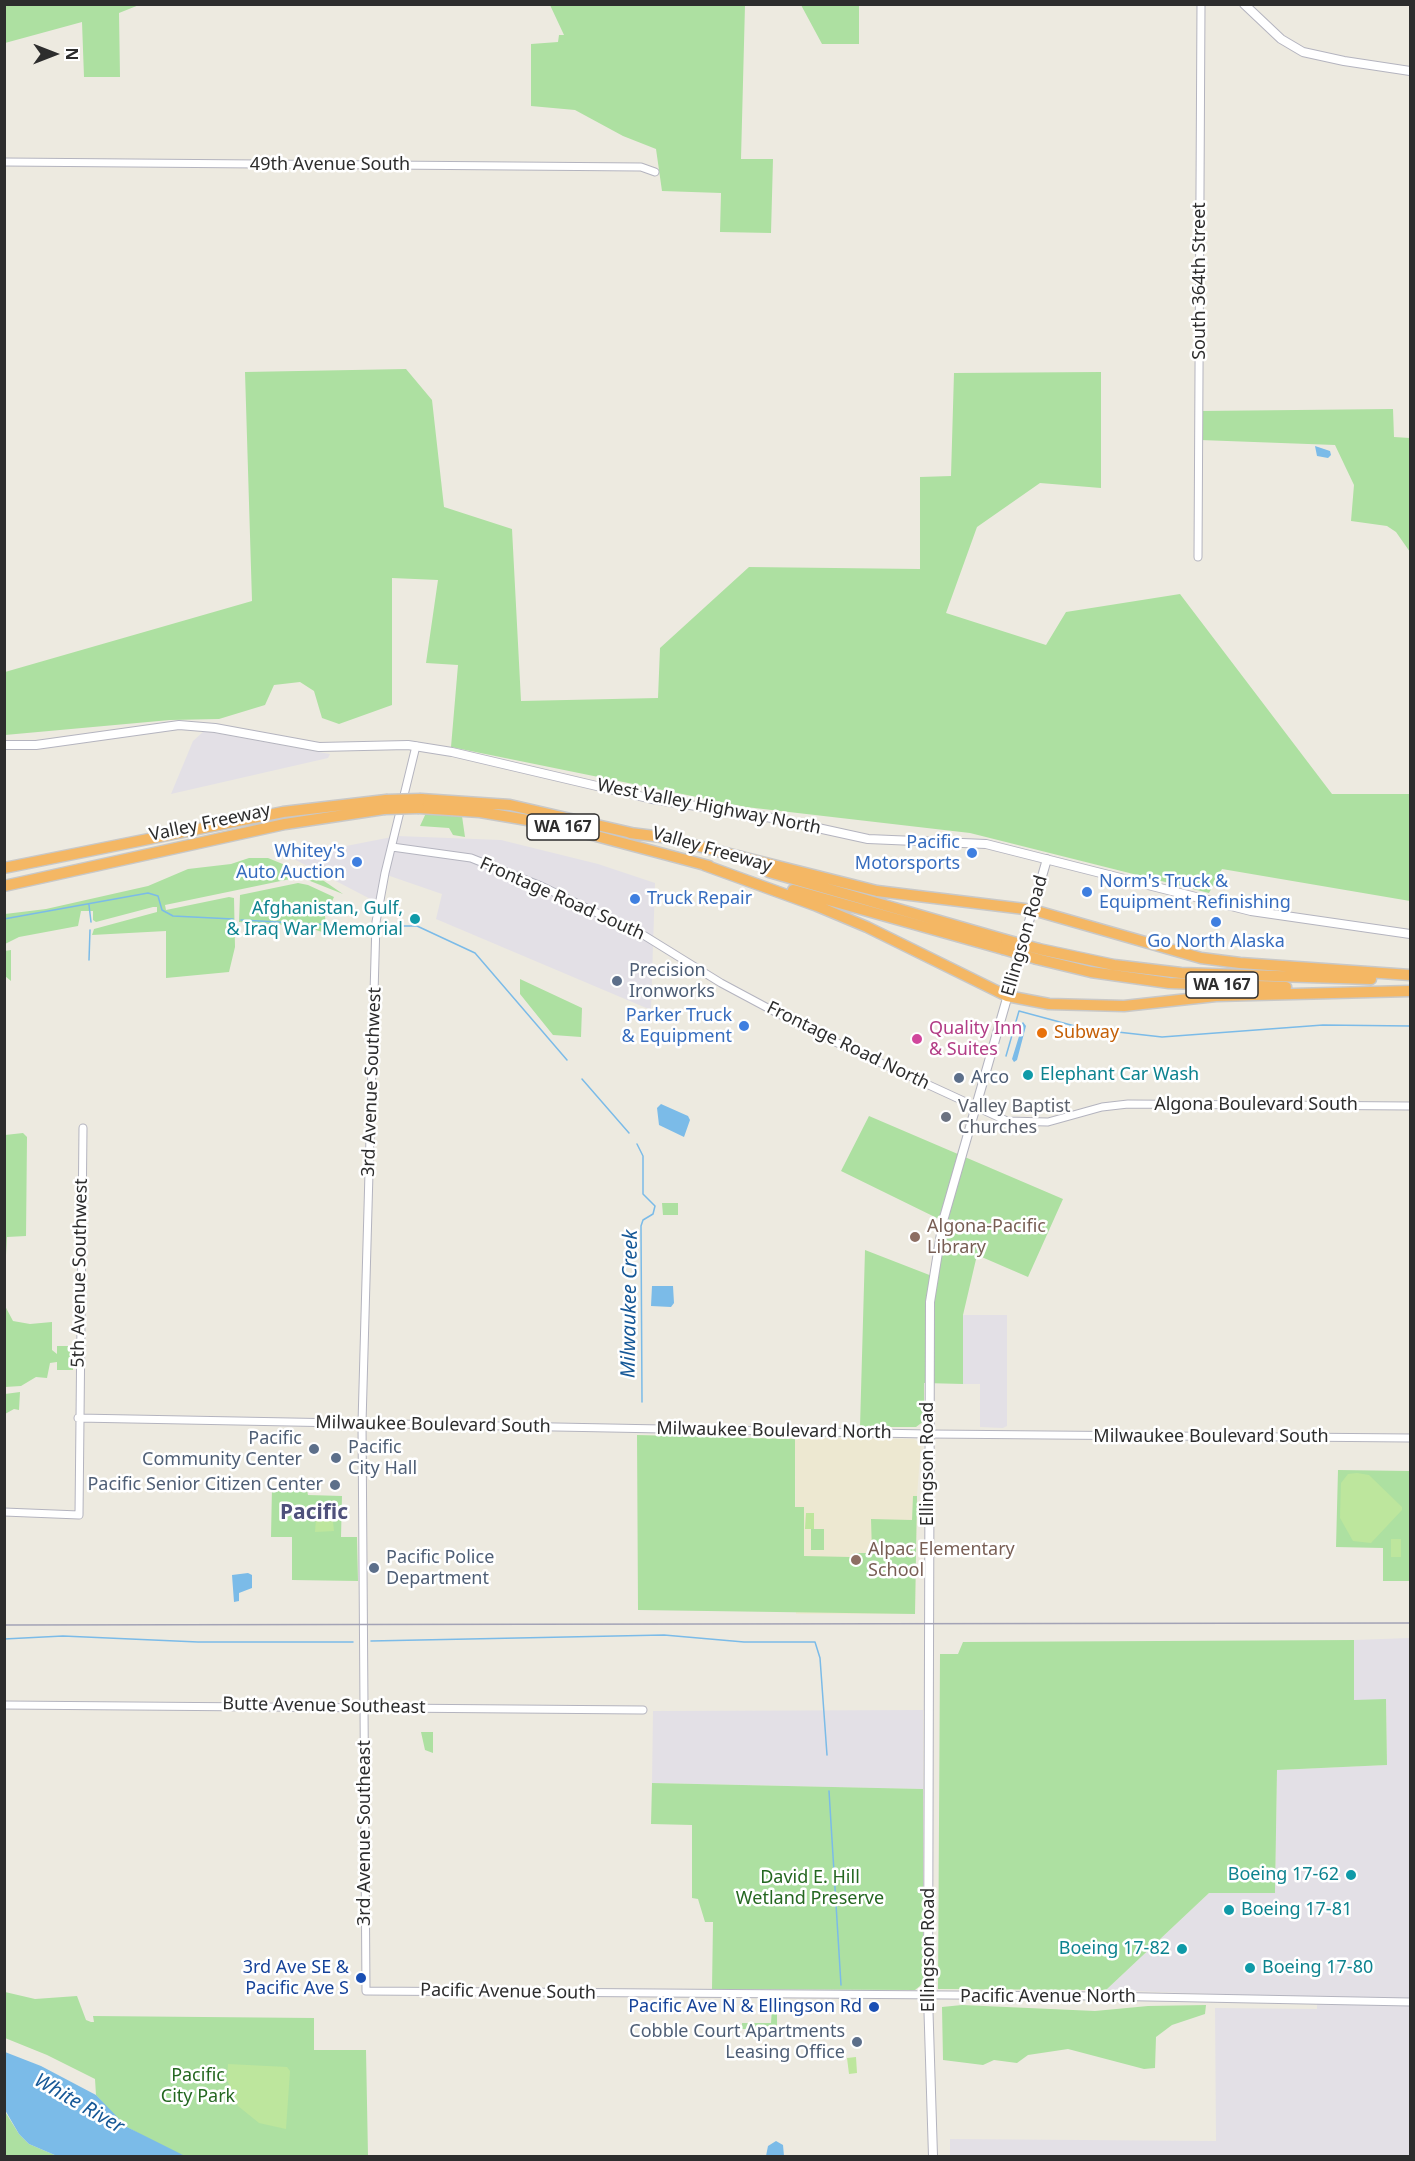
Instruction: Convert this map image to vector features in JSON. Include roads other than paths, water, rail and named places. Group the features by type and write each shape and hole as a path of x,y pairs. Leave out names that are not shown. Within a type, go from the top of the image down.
{"highway":[{"name":"Valley Freeway","path":"420,803 551,824 1004,944"},
{"name":"Valley Freeway","path":"4,886 385,804"},
{"name":"Valley Freeway","path":"4,868 283,812 385,804 510,805 630,833 1038,954 1091,972 1169,983 1410,990"},
{"path":"630,833 662,837 877,891 1033,910 1201,958 1410,977"},
{"path":"704,865 857,923 1007,996 1084,1007 1124,1006 1216,996 1410,990"},
{"name":"Valley Freeway","path":"1038,954 1181,974 1410,977"}],"main road":[{"path":"1244,4 1281,39 1303,52 1410,71"},
{"name":"West Valley Highway North","path":"4,745 36,745 179,725 215,728 319,747 394,744 652,799 772,818 868,839 974,842 1251,911 1410,934"},
{"name":"Ellingson Road","path":"933,2157 928,1996 928,1327 933,1276 943,1221 1047,859"}],"street":[{"name":"South 364th Street","path":"1198,557 1201,4"},
{"name":"49th Avenue South","path":"4,162 641,167 655,172"},
{"name":"3rd Avenue Southwest","path":"362,1423 376,922 416,747"},
{"name":"Frontage Road South","path":"392,847 471,858 502,869 639,933 721,983"},
{"name":"Frontage Road North","path":"721,983 805,1028 1007,1121"},
{"name":"Algona Boulevard South","path":"1007,1121 1048,1122 1102,1107 1128,1104 1410,1106"},
{"name":"5th Avenue Southwest","path":"62,1514 79,1515 78,1418 83,1128"},
{"name":"Milwaukee Boulevard South","path":"78,1418 573,1427"},
{"name":"3rd Avenue Southeast","path":"362,1423 366,1991"},
{"name":"Milwaukee Boulevard North","path":"573,1427 1011,1435"},
{"name":"Milwaukee Boulevard South","path":"1011,1435 1410,1438"},
{"path":"4,1512 62,1514 72,1510 79,1502"},
{"name":"Butte Avenue Southeast","path":"4,1705 364,1706 643,1710"},
{"name":"Pacific Avenue South","path":"366,1991 649,1994"},
{"name":"Pacific Avenue North","path":"649,1994 1096,1996 1410,2002"}],"water":[{"path":"1315,446 1330,451 1331,455 1328,458 1317,456"},
{"path":"1023,1022 1026,1026 1017,1060 1014,1062 1012,1059 1020,1033 1018,1027"},
{"path":"661,1104 688,1116 690,1120 684,1137 659,1125 657,1108"},
{"path":"652,1286 673,1286 674,1303 671,1307 651,1306"},
{"path":"248,1573 252,1575 252,1588 239,1593 239,1601 234,1602 232,1575"},
{"name":"White River","path":"5,2052 41,2066 96,2095 127,2127 185,2156 57,2156 29,2144 19,2134 5,2110"},
{"path":"776,2141 783,2145 784,2156 766,2156 768,2146"}],"waterway":[{"name":"Milwaukee Creek","path":"4,919 148,893 158,896 162,910 173,916 233,919"},
{"path":"89,905 91,922"},
{"name":"Milwaukee Creek","path":"241,920 369,927"},
{"name":"Milwaukee Creek","path":"383,926 417,926 475,953 567,1060"},
{"path":"89,960 90,930"},
{"path":"1006,1056 1019,1011 1082,1028 1162,1037 1323,1025 1410,1026"},
{"name":"Milwaukee Creek","path":"582,1079 629,1133"},
{"name":"Milwaukee Creek","path":"637,1144 643,1156 643,1194 655,1206 653,1214 643,1220 641,1226 642,1402"},
{"path":"371,1641 664,1635 744,1642 815,1642 820,1658 827,1755"},
{"path":"4,1639 63,1636 198,1642 353,1642"},
{"path":"829,1791 841,1985"}],"railway":[{"path":"4,1625 1410,1623"}],"place":[{"name":"Pacific Motorsports","path":"972,853"},
{"name":"Whitey's Auto Auction","path":"357,862"},
{"name":"Norm's Truck & Equipment Refinishing","path":"1087,892"},
{"name":"Truck Repair","path":"635,899"},
{"name":"Afghanistan, Gulf, & Iraq War Memorial","path":"415,919"},
{"name":"Go North Alaska","path":"1216,922"},
{"name":"Precision Ironworks","path":"617,981"},
{"name":"Parker Truck & Equipment","path":"744,1026"},
{"name":"Subway","path":"1042,1033"},
{"name":"Quality Inn & Suites","path":"917,1039"},
{"name":"Elephant Car Wash","path":"1028,1075"},
{"name":"Arco","path":"959,1078"},
{"name":"Valley Baptist Churches","path":"946,1117"},
{"name":"Algona-Pacific Library","path":"915,1237"},
{"name":"Pacific Community Center","path":"314,1449"},
{"name":"Pacific City Hall","path":"336,1458"},
{"name":"Pacific Senior Citizen Center","path":"335,1485"},
{"name":"Alpac Elementary School","path":"856,1560"},
{"name":"Pacific Police Department","path":"374,1568"},
{"name":"Boeing 17-62","path":"1351,1875"},
{"name":"Boeing 17-81","path":"1229,1910"},
{"name":"Boeing 17-82","path":"1182,1949"},
{"name":"Boeing 17-80","path":"1250,1968"},
{"name":"3rd Ave SE & Pacific Ave S","path":"361,1978"},
{"name":"Pacific Ave N & Ellingson Rd","path":"874,2007"},
{"name":"Cobble Court Apartments Leasing Office","path":"857,2042"}],"district":[{"name":"Pacific","path":"314,1513"}],"park label":[{"name":"David E. Hill Wetland Preserve","path":"810,1888"},
{"name":"Pacific City Park","path":"198,2086"}]}
